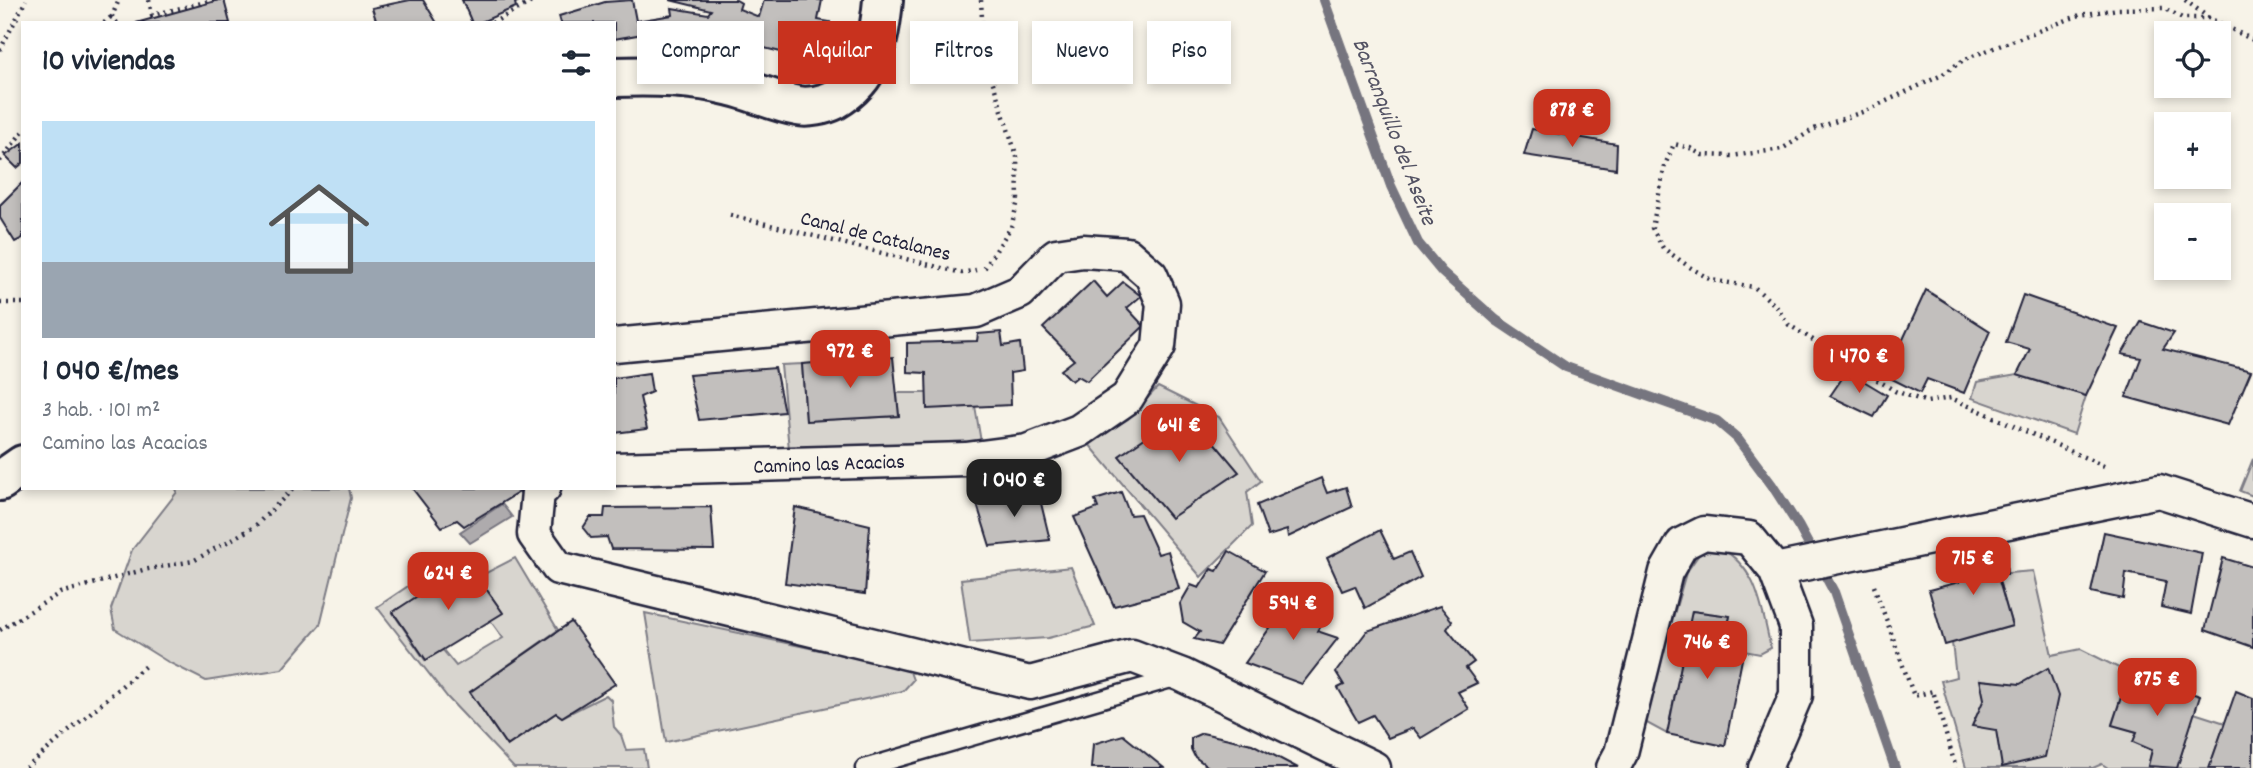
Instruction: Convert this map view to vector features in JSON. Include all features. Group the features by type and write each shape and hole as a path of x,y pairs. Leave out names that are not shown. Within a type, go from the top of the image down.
{"main road":[{"path":"616,77 666,76 729,85 800,107 827,104 851,90 869,65 880,29 883,0"}],"street":[{"name":"Camino las Acacias","path":"616,345 976,311 1020,292 1056,255 1083,251 1127,254 1151,275 1163,303 1158,346 1127,398 1079,431 1027,452 966,458 616,469"},
{"path":"541,490 538,492 534,534 558,568 1030,683 1132,656 1182,675 1374,768"},
{"path":"1775,570 2159,491 2253,521"},
{"path":"1613,768 1621,753 1666,572 1682,544 1704,533 1749,538 1775,570 1796,626 1796,695 1765,768"}],"lane":[{"path":"864,768 1182,675"}],"path":[{"path":"0,50 26,0"},
{"path":"107,21 113,16 119,0"},
{"path":"149,0 152,15 214,0"},
{"path":"496,21 535,0"},
{"name":"Canal de Catalanes","path":"730,215 962,272 984,269 1011,227 1018,201 1017,157 984,55 981,0"},
{"path":"2185,0 2209,18 2253,40"},
{"path":"2159,491 1951,398 1927,402 1895,391 1788,325 1776,306 1754,286 1711,280 1688,266 1663,248 1652,228 1665,165 1674,144 1690,148 1702,156 1732,156 1782,149 1814,129 1866,111 1940,76 1965,59 2081,15 2118,9 2164,8 2182,18 2209,18"},
{"path":"113,16 116,21"},
{"path":"0,161 21,134"},
{"path":"0,303 21,303"},
{"path":"0,630 60,593 143,570 193,561 254,527 292,490"},
{"path":"1870,550 1914,696 1933,691 1956,768"},
{"path":"26,768 145,666"}],"shaded area":[{"path":"802,364 806,421 899,416 897,393 927,393 975,406 981,442 789,449 781,365"},
{"path":"2017,375 2086,396 2074,434 1972,398 1977,382"},
{"path":"1158,387 1219,417 1261,481 1247,492 1252,526 1201,577 1088,443 1128,419"},
{"path":"2253,459 2253,496 2240,491"},
{"path":"349,490 351,498 320,625 282,669 206,681 168,662 115,629 111,609 132,550 177,492"},
{"path":"502,504 512,517 470,543 460,532"},
{"path":"1719,547 1743,566 1750,578 1761,604 1771,648 1760,654 1744,651 1745,644 1725,638 1730,616 1693,611 1667,734 1643,721 1686,573 1700,553"},
{"path":"453,556 461,568 393,613 425,660 443,650 456,666 503,638 490,620 502,612 478,577 515,558 558,630 470,692 507,746 556,713 562,717 606,695 611,700 614,727 621,735 626,750 644,749 647,768 514,768 448,698 377,607"},
{"path":"1071,567 1095,626 1048,638 970,643 961,579"},
{"path":"2033,571 2052,655 2081,649 2129,673 2112,724 2137,732 2133,742 2152,750 2148,766 2153,768 2108,768 2102,764 2093,768 1966,768 1941,681 1956,677 1952,643 2012,626 1997,574"},
{"path":"645,613 909,669 913,680 903,691 666,742"},
{"path":"2194,713 2225,723 2209,768 2177,768"}],"building":[{"path":"224,0 229,21 143,21"},
{"path":"423,0 436,21 376,21 372,8"},
{"path":"462,0 521,0 515,3 516,7 484,21 471,21"},
{"path":"632,0 636,21 673,15 672,8 708,14 711,10 670,0 736,0 741,3 739,9 759,17 764,0 822,0 818,20 824,21 778,21 778,51 764,48 764,21 637,21 637,35 616,39 616,21 560,21 559,16 605,2"},
{"path":"1532,129 1617,144 1616,169 1524,155"},
{"path":"21,144 21,165 17,168 5,156"},
{"path":"21,184 21,239 15,242 0,218 0,205"},
{"path":"1093,281 1107,297 1123,282 1141,296 1127,308 1144,326 1087,381 1078,376 1072,381 1061,370 1074,360 1043,328"},
{"path":"1926,290 1990,331 1964,393 1927,379 1920,393 1886,376"},
{"path":"2023,295 2118,328 2086,396 2017,375 2030,349 2006,342"},
{"path":"2141,322 2174,333 2163,349 2251,371 2228,425 2126,397 2141,358 2122,354"},
{"path":"1001,332 1003,346 1020,343 1023,371 1010,373 1011,405 927,409 926,373 907,372 907,343 977,341 978,334"},
{"path":"893,357 899,416 806,421 802,364"},
{"path":"775,368 784,412 699,420 689,375"},
{"path":"1847,371 1887,395 1874,417 1830,396"},
{"path":"649,373 652,392 640,397 647,429 616,433 616,378"},
{"path":"1186,409 1239,472 1171,518 1119,456"},
{"path":"1321,478 1327,493 1346,487 1352,507 1288,537 1287,530 1268,536 1257,505"},
{"path":"414,490 523,490 464,526 457,520 442,527"},
{"path":"1038,491 1050,540 990,546 976,501"},
{"path":"1121,492 1130,515 1140,514 1158,554 1168,551 1179,589 1114,606 1074,517 1098,508 1095,500"},
{"path":"711,507 714,550 611,549 607,537 591,538 583,528 590,517 604,517 605,508"},
{"path":"795,507 870,525 865,594 785,583"},
{"path":"1380,530 1394,559 1410,552 1421,577 1365,608 1355,586 1342,591 1327,558"},
{"path":"2104,532 2202,553 2191,614 2161,607 2166,581 2126,573 2123,599 2091,592"},
{"path":"2005,545 2007,574 1997,574 2012,626 1945,645 1929,590 1959,582 1952,556"},
{"path":"1229,551 1265,571 1219,645 1194,639 1200,632 1183,622 1180,604 1191,585 1199,588 1211,569 1217,571"},
{"path":"2223,558 2253,567 2253,647 2205,630"},
{"path":"468,563 503,613 426,660 393,612"},
{"path":"1296,591 1313,600 1316,609 1312,617 1323,621 1317,631 1338,638 1302,684 1245,663"},
{"path":"1440,606 1452,621 1447,629 1474,662 1466,668 1477,683 1458,692 1469,709 1421,738 1413,728 1388,738 1373,715 1358,722 1338,688 1344,685 1336,672 1367,631"},
{"path":"1692,611 1730,616 1725,638 1745,644 1725,746 1667,734"},
{"path":"571,622 615,684 562,717 556,713 507,746 470,692"},
{"path":"2048,668 2058,696 2045,757 2002,767 1996,730 1972,726 1984,699 1980,680 2020,684"},
{"path":"2129,673 2200,696 2177,768 2148,766 2152,750 2133,742 2137,732 2112,725"},
{"path":"2236,691 2253,698 2253,768 2209,768"},
{"path":"1202,733 1252,744 1298,768 1210,768 1195,757 1191,749 1191,738"},
{"path":"1123,735 1164,768 1091,768 1093,744"}],"waterway":[{"name":"Barranquillo del Aseite","path":"1324,0 1391,186 1418,243 1442,272 1496,320 1566,367 1717,421 1737,438 1772,485 1799,527 1834,592 1895,768"}]}
